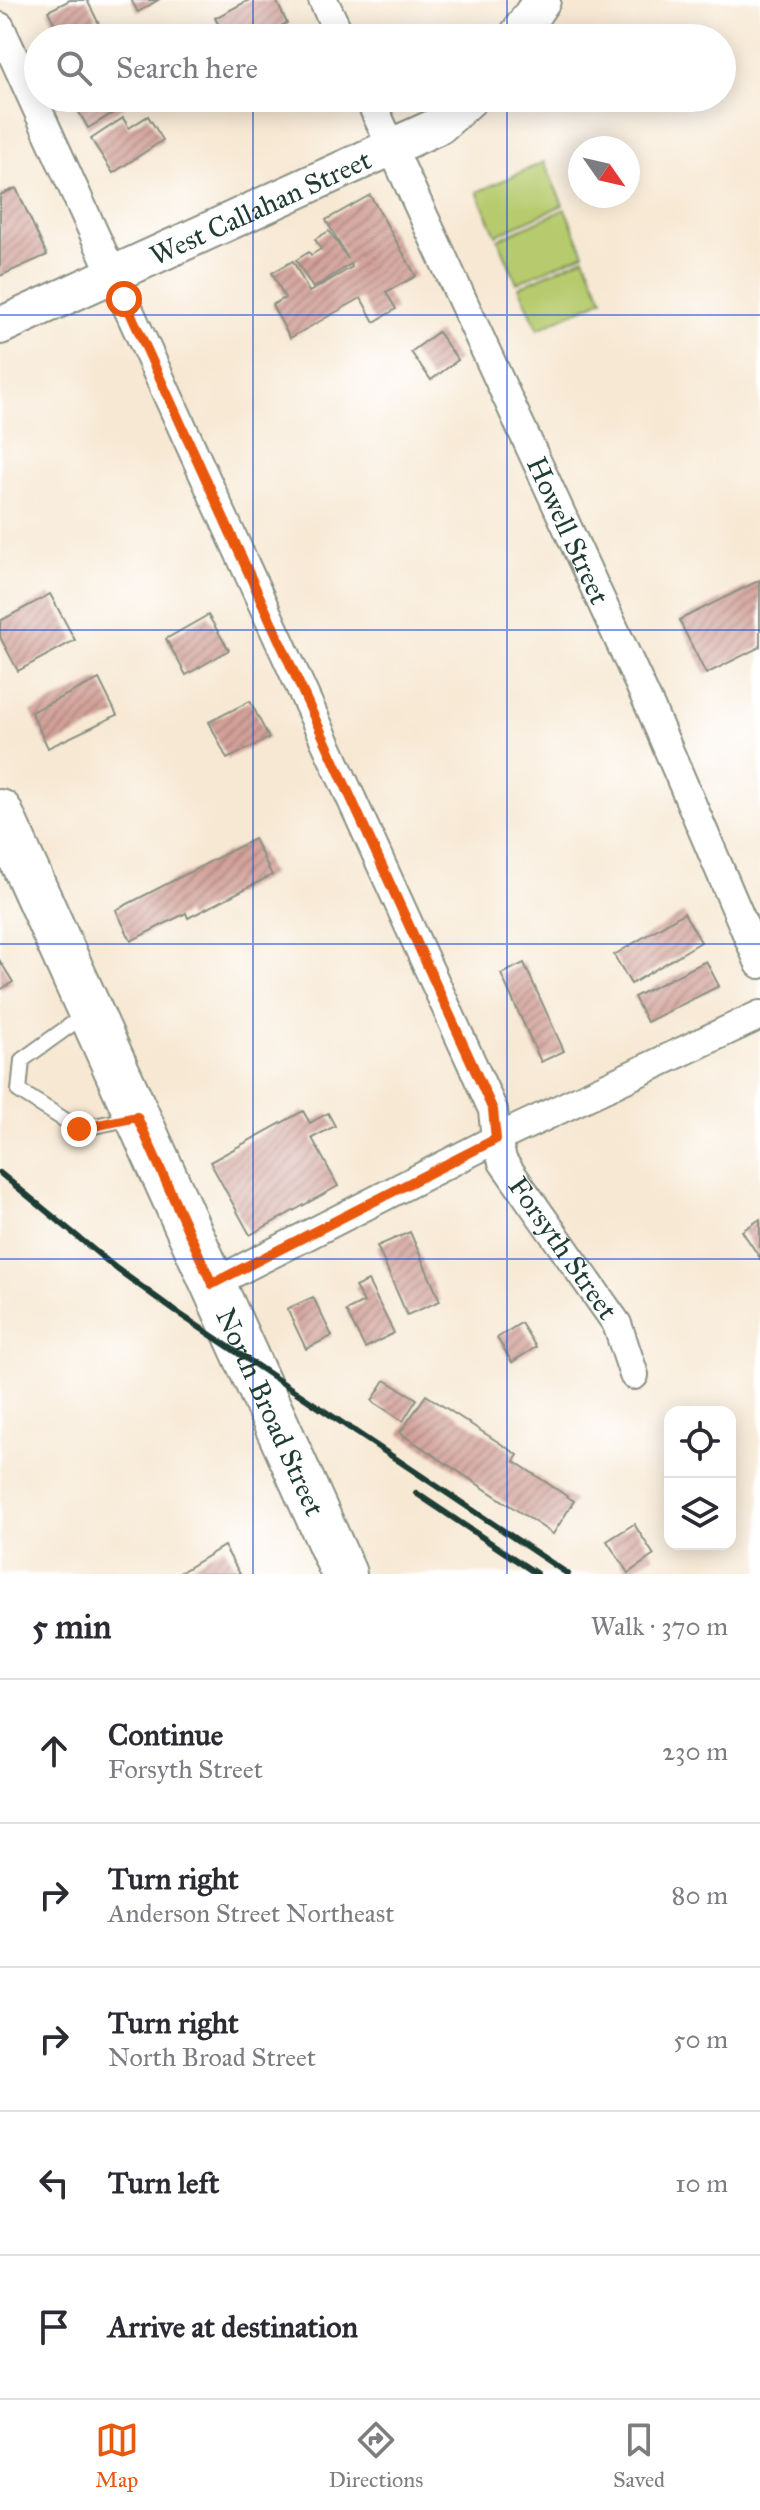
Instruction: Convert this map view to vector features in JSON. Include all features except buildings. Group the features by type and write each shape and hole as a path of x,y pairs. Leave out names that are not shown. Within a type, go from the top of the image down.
{"main road":[{"name":"North Broad Street","path":"0,812 344,1574"}],"street":[{"path":"323,0 334,24"},
{"path":"526,24 542,0"},
{"name":"Forsyth Street","path":"0,27 24,80"},
{"name":"Forsyth Street","path":"39,112 493,1110 496,1139 503,1162 617,1324 634,1375"},
{"name":"Howell Street","path":"376,112 651,709 760,964"},
{"name":"West Callahan Street","path":"0,326 440,125 454,112"},
{"path":"212,1284 496,1139 760,1015"}],"lane":[{"path":"89,1012 22,1060 19,1091 79,1129 137,1117"}],"green space":[{"path":"544,162 563,205 496,235 477,192"},
{"path":"565,209 584,253 517,283 498,239"},
{"path":"584,257 603,299 538,329 519,287"}],"railway":[{"path":"0,1173 117,1269 175,1311 568,1574"},
{"path":"416,1493 537,1574"}],"route":[{"path":"79,1129 137,1117 212,1284 496,1139 493,1110 124,299"}]}
